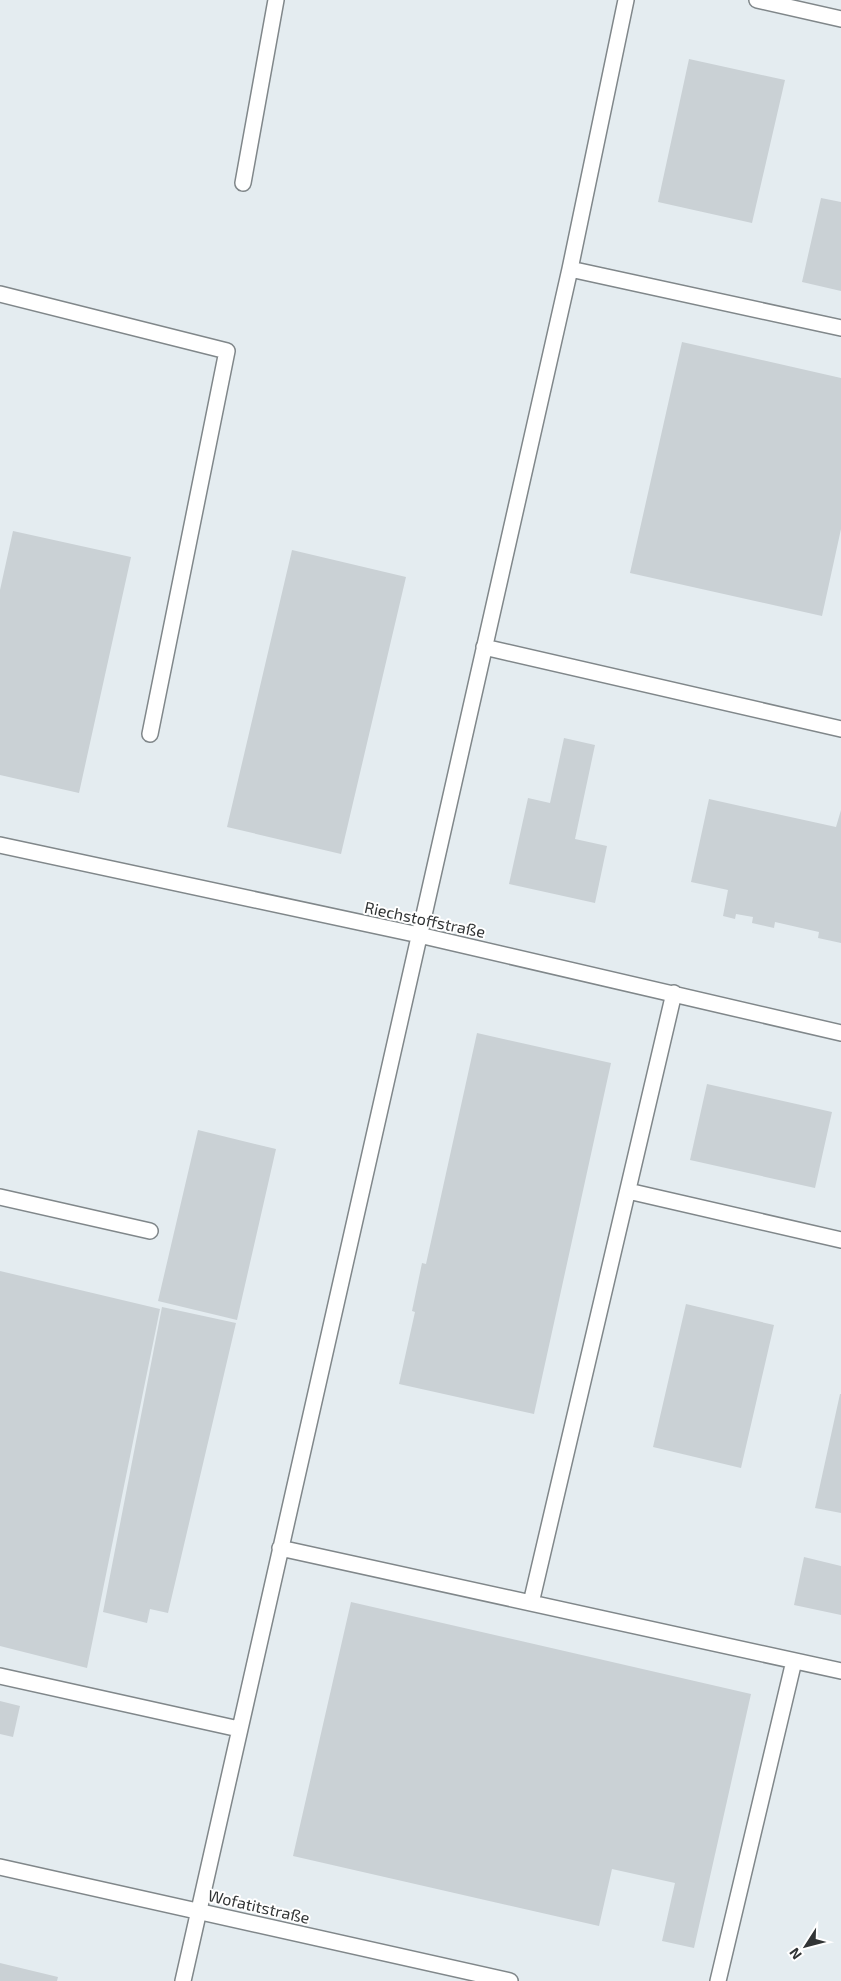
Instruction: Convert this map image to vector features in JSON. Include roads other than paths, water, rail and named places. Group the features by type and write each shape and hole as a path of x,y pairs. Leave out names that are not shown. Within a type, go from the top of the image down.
{"lane":[{"path":"243,183 276,0"},
{"path":"182,1981 570,269 626,0"},
{"path":"757,0 841,19"},
{"path":"570,269 841,328"},
{"path":"0,294 228,351 150,734"},
{"path":"484,647 841,729"},
{"name":"Riechstoffstraße","path":"0,845 419,935 841,1033"},
{"path":"531,1604 674,993"},
{"path":"628,1191 841,1240"},
{"path":"0,1197 150,1230"},
{"path":"280,1548 841,1671"},
{"path":"718,1981 794,1661"},
{"path":"0,1676 239,1729"},
{"name":"Wofatitstraße","path":"0,1867 510,1981"}]}
